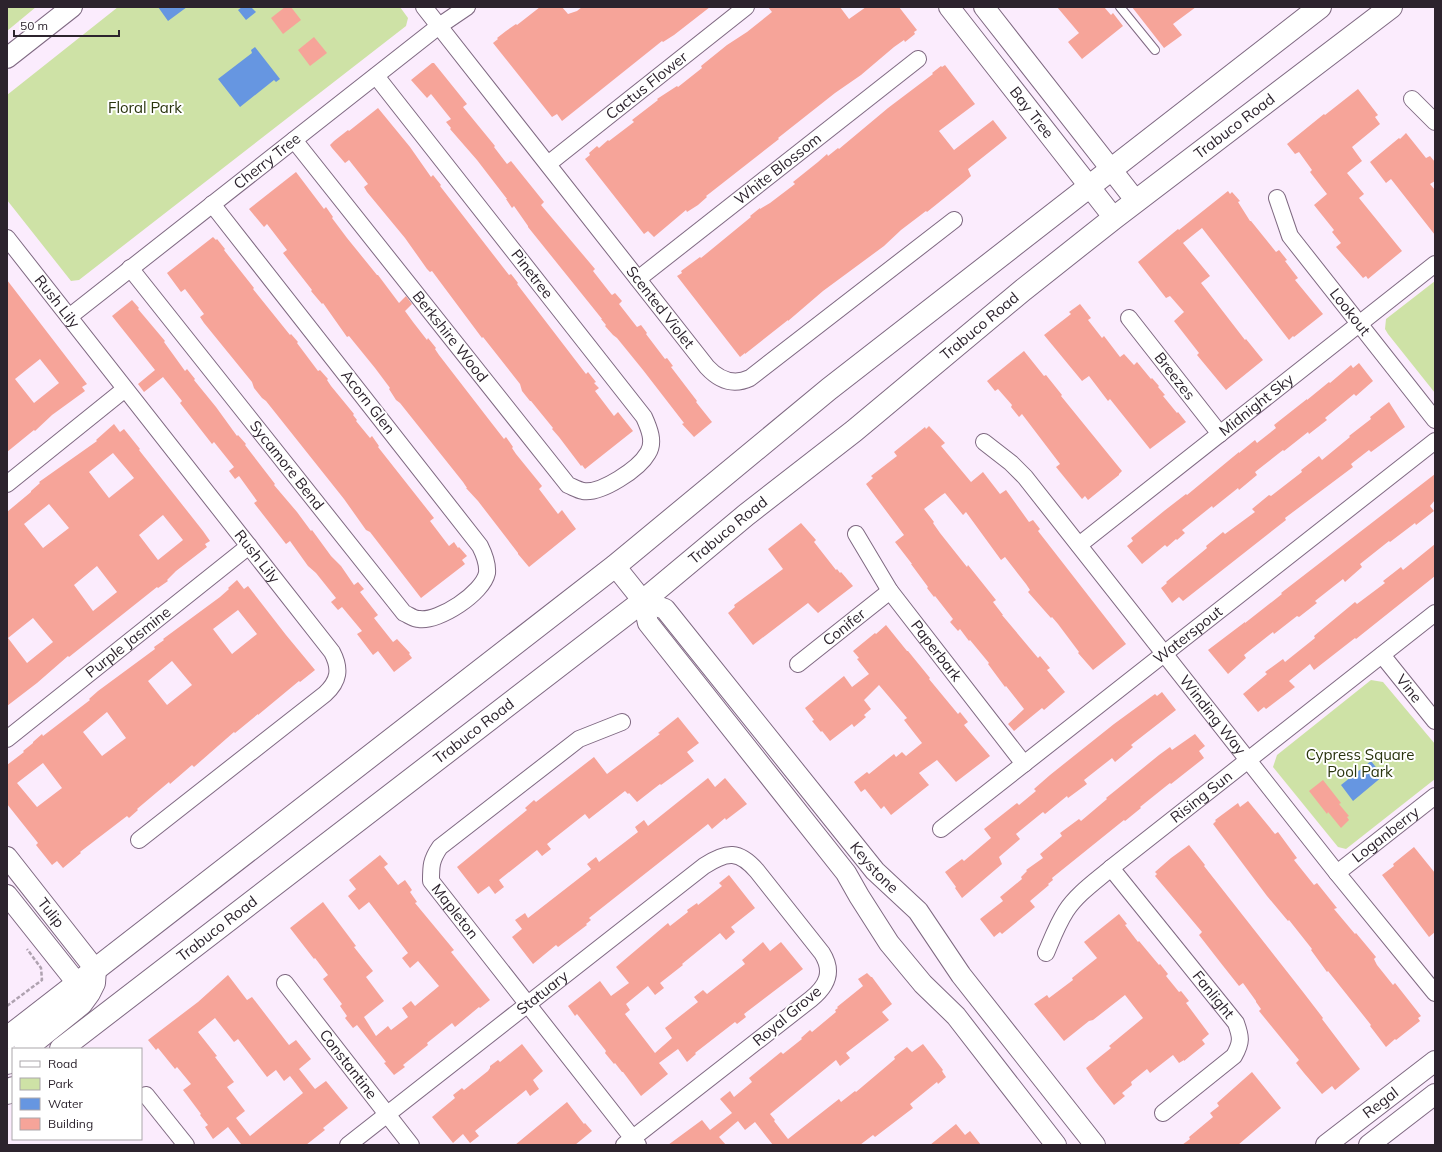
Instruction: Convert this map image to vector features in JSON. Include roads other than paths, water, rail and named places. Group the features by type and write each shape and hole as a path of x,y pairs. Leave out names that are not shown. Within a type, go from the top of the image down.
{"main road":[{"path":"7,1038 615,566 829,389 1320,7"},
{"name":"Trabuco Road","path":"62,1048 643,601 746,515 854,431 1023,290 1114,218 1391,7"},
{"path":"26,1048 81,1004 94,983 95,969"}],"street":[{"path":"7,58 72,7"},
{"name":"Scented Violet","path":"424,7 715,376 733,382 744,381 750,378 954,220"},
{"name":"Cherry Tree","path":"69,317 439,26 467,7"},
{"name":"Cactus Flower","path":"548,164 746,7"},
{"name":"Bay Tree","path":"949,7 1114,218"},
{"name":"Bay Tree","path":"984,7 1136,202"},
{"name":"White Blossom","path":"638,279 918,59"},
{"name":"Pinetree","path":"376,76 644,417 650,431 651,443 649,453 640,463 625,475"},
{"path":"1412,99 1435,122"},
{"name":"Berkshire Wood","path":"294,140 568,485 582,491 597,490 611,484 625,475"},
{"name":"Lookout","path":"1277,198 1290,236 1435,420"},
{"name":"Acorn Glen","path":"212,204 480,546 486,559 487,571 485,581 476,591 461,603"},
{"name":"Rush Lily","path":"7,238 332,652 338,669 336,679 332,687 325,694 139,840"},
{"name":"Midnight Sky","path":"1079,545 1435,264"},
{"name":"Sycamore Bend","path":"130,268 404,613 418,619 433,618 447,612 461,603"},
{"name":"Breezes","path":"1129,318 1220,434"},
{"path":"7,484 126,389"},
{"name":"Waterspout","path":"941,829 1435,441"},
{"name":"Winding Way","path":"984,442 1011,463 1025,477 1248,761 1435,993"},
{"name":"Paperbark","path":"856,534 890,591 1024,764"},
{"name":"Purple Jasmine","path":"7,739 249,546"},
{"name":"Keystone","path":"615,566 643,601 648,623 846,873 889,943 923,984 956,1016 1056,1145"},
{"name":"Conifer","path":"798,664 890,591"},
{"name":"Keystone","path":"643,601 665,609 875,871 918,911 961,975 1095,1145"},
{"name":"Rising Sun","path":"1046,954 1055,931 1067,910 1084,891 1111,868 1435,614"},
{"name":"Vine","path":"1382,655 1435,721"},
{"name":"Mapleton","path":"622,722 579,739 440,847 431,864 431,881 528,1005 632,1143"},
{"name":"Loganberry","path":"1337,873 1435,796"},
{"name":"Statuary","path":"348,1145 704,866 715,859 725,856 734,855 742,857"},
{"name":"Tulip","path":"7,857 95,969"},
{"name":"Royal Grove","path":"632,1143 820,992 828,976 828,966 822,953 757,871 742,857"},
{"name":"Fanlight","path":"1111,868 1236,1023 1240,1034 1241,1040 1234,1056 1163,1113"},
{"name":"Tulip","path":"7,895 77,983"},
{"name":"Constantine","path":"285,983 411,1145"},
{"name":"Regal","path":"1326,1145 1435,1061"},
{"name":"Regal","path":"1368,1145 1435,1094"},
{"path":"146,1095 186,1145"}],"lane":[{"path":"1120,7 1155,50"}],"water":[{"path":"158,7 187,7 168,21"},
{"path":"242,7 251,7 256,12 246,20 238,10"},
{"path":"255,47 280,79 276,82 274,80 240,107 218,79 252,53 251,50"},
{"path":"1371,761 1383,776 1353,801 1341,785"}],"park label":[{"name":"Floral Park","path":"145,108"},
{"name":"Cypress Square Pool Park","path":"1360,764"}]}
